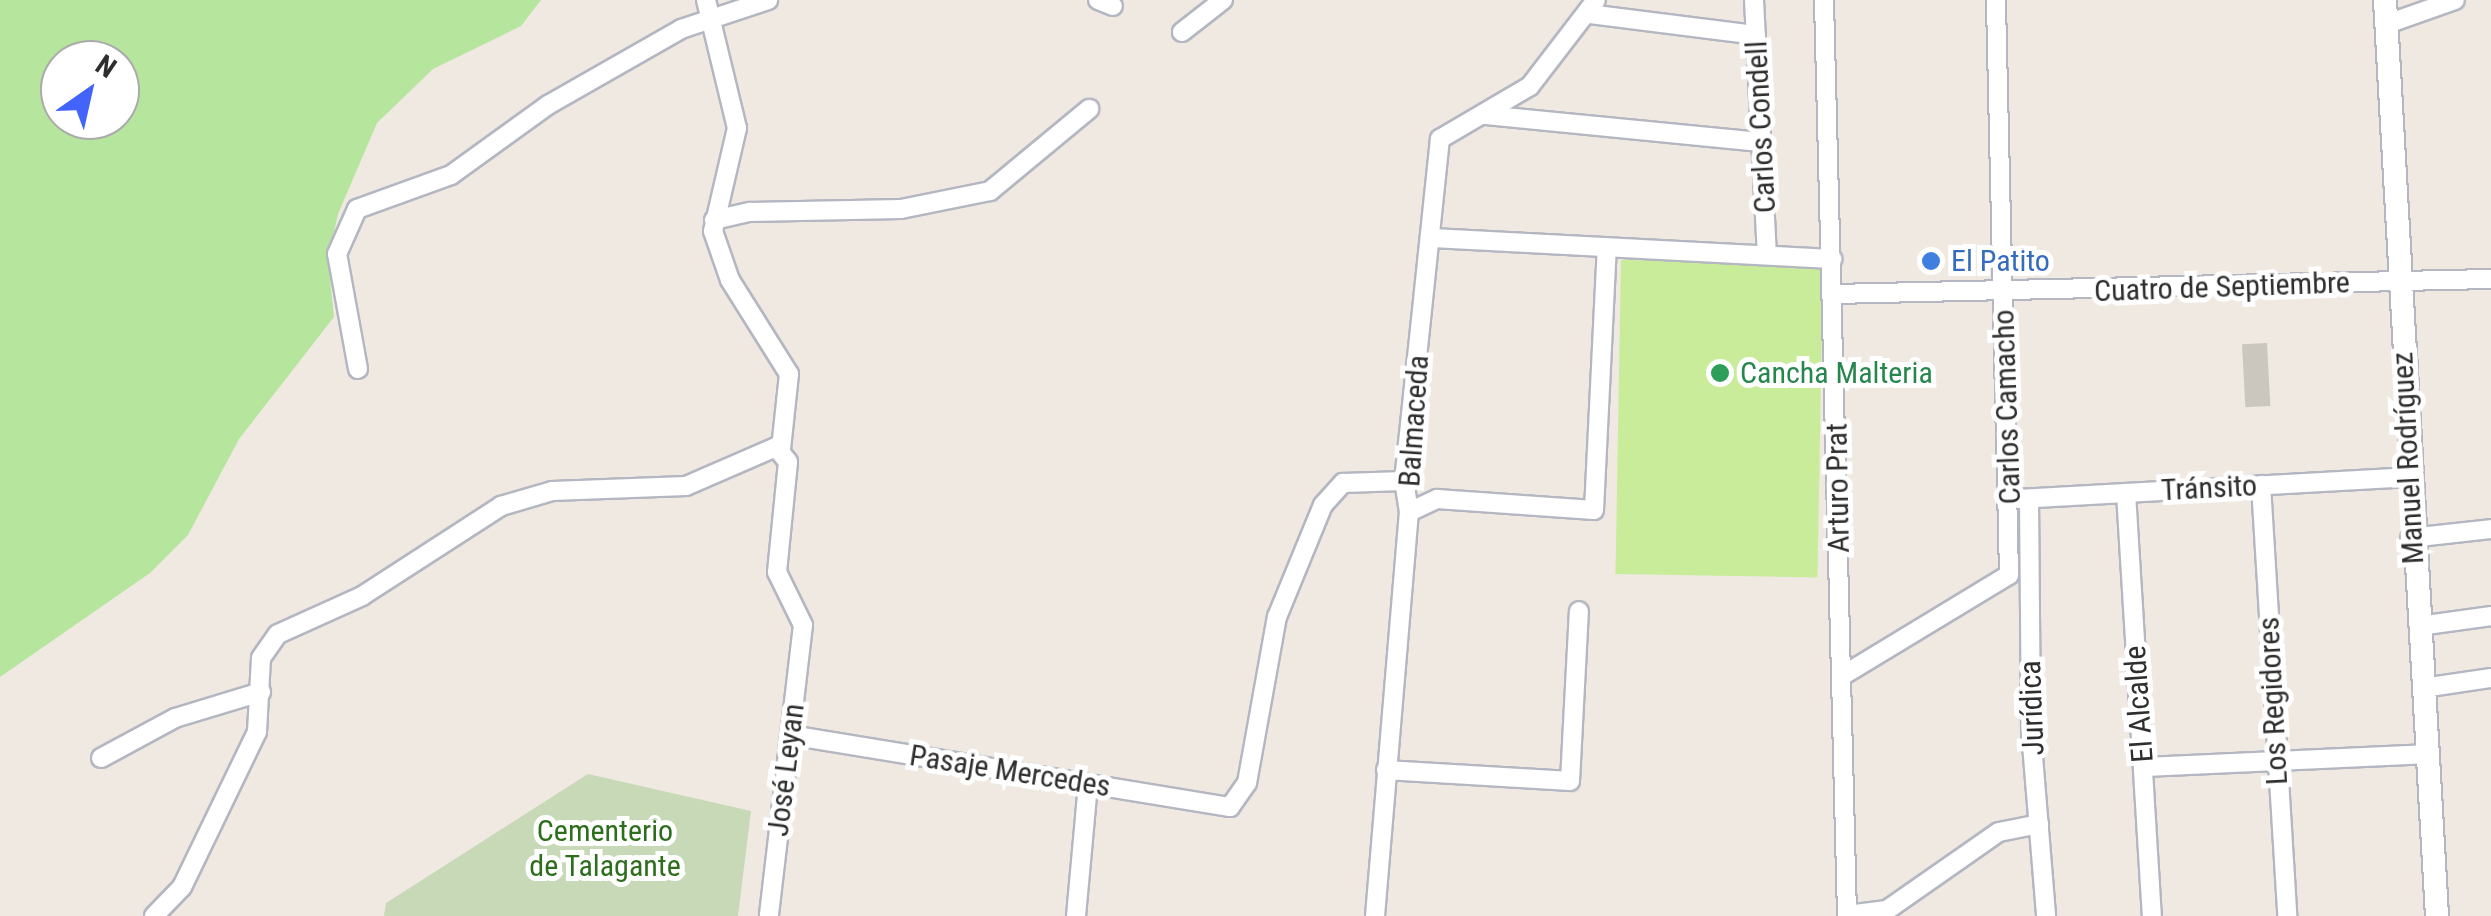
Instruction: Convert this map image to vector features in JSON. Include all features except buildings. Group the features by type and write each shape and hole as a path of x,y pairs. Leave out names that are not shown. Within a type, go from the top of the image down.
{"street":[{"path":"358,369 337,254 357,209 451,175 548,105 708,9 768,0"},
{"path":"1182,32 1222,0"},
{"name":"Carlos Condell","path":"1754,0 1767,255"},
{"name":"Arturo Prat","path":"1824,0 1847,915"},
{"name":"Carlos Camacho","path":"1842,676 2009,574 2020,499 2003,294 1996,0"},
{"path":"2386,12 2455,0"},
{"path":"1593,7 1756,34"},
{"name":"Balmaceda","path":"1375,916 1409,512 1404,481 1440,139 1530,86 1593,7"},
{"path":"154,916 182,886 257,732 262,658 278,634 362,596 477,517 552,491 686,486 770,447 782,449 788,374 730,280 714,220 736,128 708,9"},
{"name":"Manuel Rodríguez","path":"2386,12 2410,538 2437,916"},
{"path":"714,220 750,212 901,208 990,190 1089,109"},
{"path":"1485,115 1762,142"},
{"path":"1432,238 1832,259"},
{"path":"1409,512 1437,499 1594,510 1607,247"},
{"name":"Cuatro de Septiembre","path":"1833,294 2003,294 2491,279"},
{"name":"José Leyan","path":"769,916 803,625 777,572 788,462 782,449"},
{"name":"Tránsito","path":"2020,499 2407,476"},
{"name":"Pasaje Mercedes","path":"790,735 1230,807 1247,783 1277,617 1323,505 1343,482 1404,481"},
{"name":"Los Regidores","path":"2261,485 2287,916"},
{"name":"El Alcalde","path":"2126,493 2152,916"},
{"name":"Jurídica","path":"2020,499 2046,916"},
{"path":"2410,538 2491,529"},
{"path":"1386,770 1570,781 1579,611"},
{"path":"2419,626 2491,616"},
{"path":"2423,688 2491,678"},
{"path":"100,758 174,718 260,692"},
{"path":"2143,766 2427,754"},
{"path":"1076,916 1088,784"},
{"path":"1847,915 1888,910 1999,832 2039,824"}],"green space":[{"path":"0,0 541,0 521,26 433,69 377,123 338,214 328,260 334,317 239,439 188,535 150,573 0,677"},
{"name":"Cancha Malteria","path":"1621,260 1823,264 1817,577 1616,574"},
{"name":"Cementerio de Talagante","path":"588,774 751,811 738,916 384,916 386,903"}],"place":[{"name":"El Patito","path":"1931,261"},
{"name":"Cancha Malteria","path":"1720,373"}]}
